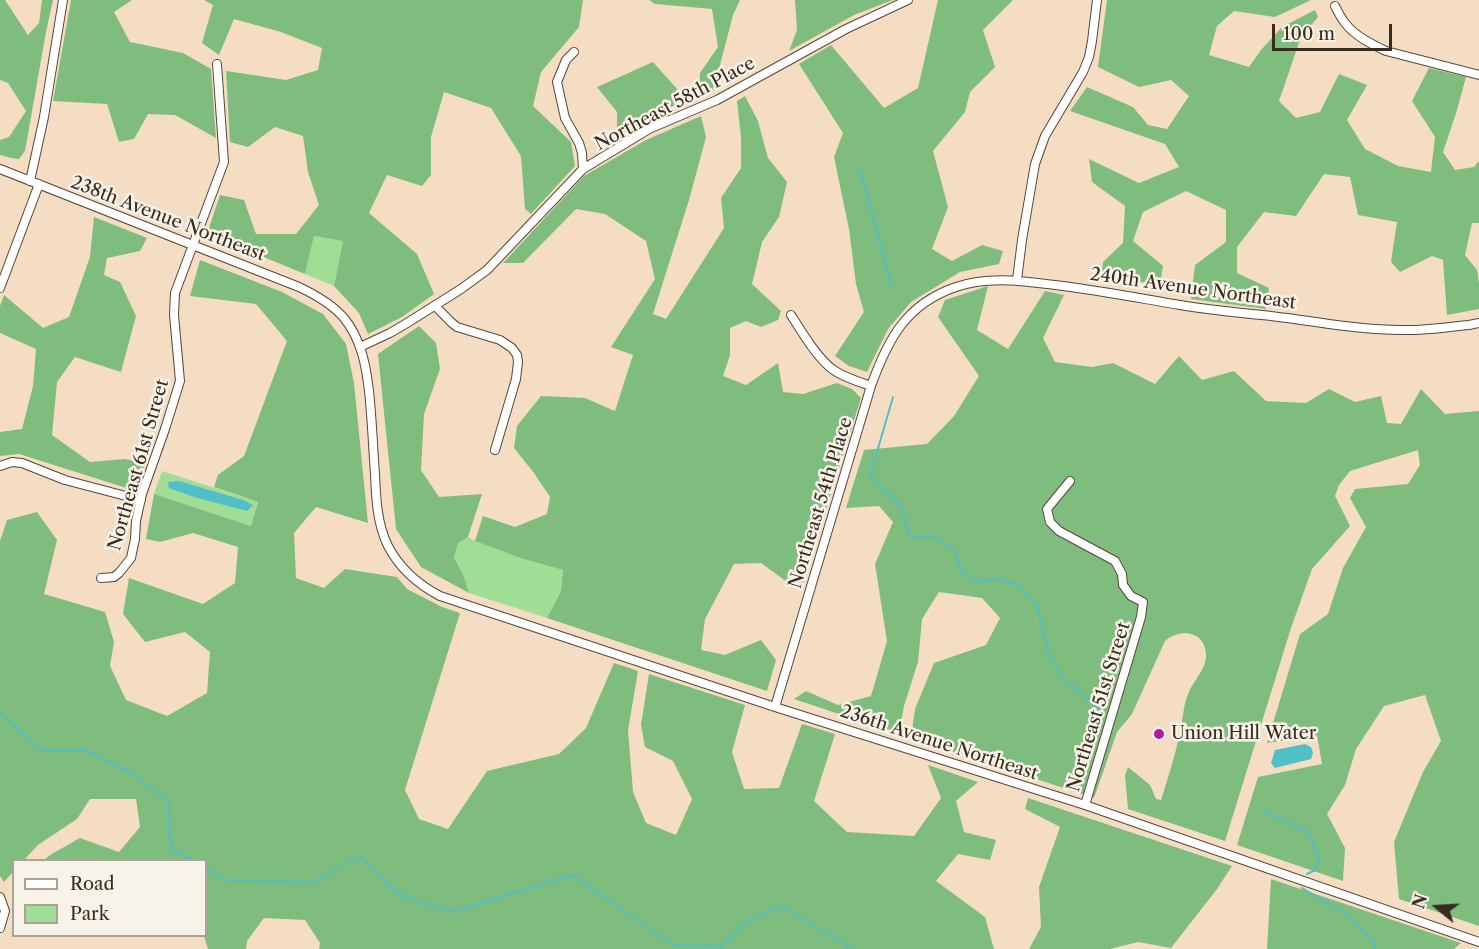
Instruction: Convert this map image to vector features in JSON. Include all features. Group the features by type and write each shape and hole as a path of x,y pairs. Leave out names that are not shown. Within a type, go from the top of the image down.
{"street":[{"path":"30,181 44,117 63,0"},
{"name":"Northeast 58th Place","path":"360,347 390,333 435,306 487,270 583,169 650,129 717,99 846,29 908,0"},
{"path":"1017,280 1035,164 1045,136 1083,72 1089,57 1097,0"},
{"path":"1335,6 1345,23 1374,46 1479,75"},
{"path":"574,52 566,60 557,82 565,117 582,153 583,169"},
{"name":"Northeast 61st Street","path":"101,578 114,577 130,558 141,500 180,381 174,315 175,293 224,162 217,64"},
{"name":"238th Avenue Northeast","path":"0,169 299,287 323,300 338,312 346,320 360,347"},
{"path":"0,288 39,184"},
{"name":"240th Avenue Northeast","path":"910,314 928,300 954,287 975,281 997,279 1117,294 1182,306 1361,328 1403,330 1479,323"},
{"path":"435,306 457,327 500,340 512,348 517,355 516,379 495,450"},
{"name":"Northeast 54th Place","path":"775,707 871,386 881,358 893,336 910,314"},
{"path":"791,315 809,344 833,369 850,379 871,386"},
{"name":"236th Avenue Northeast","path":"360,347 368,381 380,519 388,546 398,561 413,579 429,590 454,602 1085,805 1479,942"},
{"path":"0,466 12,462 22,463 65,480 141,500"},
{"name":"Northeast 51st Street","path":"1070,481 1047,509 1050,522 1067,536 1115,561 1122,574 1123,585 1131,596 1143,602 1141,616 1085,805"},
{"path":"0,897 5,911 0,928"}],"green space":[{"path":"0,0 5,0 28,35 39,23 42,0 53,0 25,151 19,159 0,155 0,140 9,137 26,111 8,83 0,80"},
{"path":"71,0 132,0 114,12 130,42 183,53 211,69 216,138 175,115 148,114 134,139 119,142 107,104 53,101"},
{"path":"204,0 583,0 579,27 541,72 533,106 571,142 575,166 531,214 525,209 521,156 491,108 444,92 431,137 431,175 422,186 387,175 369,213 417,254 434,294 402,317 368,334 359,313 334,286 343,241 314,236 305,274 207,234 220,195 244,200 256,234 296,234 319,205 308,172 303,136 275,127 248,147 230,142 226,71 286,80 318,70 322,48 281,32 234,19 219,55 202,43 213,5"},
{"path":"649,0 740,0 733,15 713,92 699,97 700,73 718,47 712,9 655,4"},
{"path":"795,0 893,0 854,15 789,51 797,30"},
{"path":"938,0 1013,0 983,30 995,67 970,92 965,112 933,151 948,207 932,249 952,261 982,245 1003,251 999,264 960,272 911,302 888,329 867,372 849,366 835,356 864,312 856,284 849,229 834,157 843,133 799,64 831,45 884,108 918,88"},
{"path":"1107,0 1311,0 1275,17 1234,11 1217,26 1209,55 1249,67 1282,27 1315,10 1318,17 1301,37 1279,101 1296,118 1320,112 1339,74 1367,85 1347,120 1365,149 1398,166 1431,172 1435,137 1412,101 1429,68 1466,77 1443,152 1455,170 1474,167 1479,161 1479,223 1472,223 1465,255 1477,270 1479,309 1447,315 1443,260 1432,256 1400,272 1391,262 1397,222 1358,215 1350,177 1324,174 1296,216 1264,212 1237,247 1237,273 1269,288 1266,309 1191,299 1195,265 1226,242 1226,210 1186,191 1143,212 1133,241 1163,266 1160,284 1101,278 1103,262 1123,243 1125,206 1092,182 1089,159 1139,183 1179,167 1165,144 1070,111 1087,87 1133,107 1148,125 1167,129 1189,96 1171,80 1139,87 1098,67"},
{"path":"653,62 686,99 617,136 617,112 597,87"},
{"path":"745,96 758,121 768,158 787,182 779,217 762,242 752,284 781,311 778,320 761,327 746,321 730,328 730,355 723,376 746,385 778,363 783,392 803,394 837,383 852,389 861,398 802,585 794,587 761,563 734,564 705,619 701,650 725,655 761,640 776,660 767,691 547,618 561,591 563,570 520,558 475,541 483,516 515,527 547,514 550,497 514,448 517,426 541,396 585,398 615,411 633,355 611,347 655,279 646,241 605,214 576,209 523,263 503,263 584,176 646,140 701,116 706,137 653,314 666,319 724,228 721,198 741,168 737,101"},
{"path":"94,217 147,238 140,251 107,258 104,275 120,282 136,316 121,372 75,357 57,382 52,435 90,462 125,459 145,463 136,491 19,454 0,456 0,432 22,429 33,386 36,349 0,333 0,306 4,295 43,328 69,317 90,257"},
{"path":"314,236 343,241 334,286 305,274"},
{"path":"200,260 282,292 323,314 346,344 354,383 368,523 316,507 294,533 296,578 324,588 345,569 397,577 407,589 442,607 460,613 405,790 419,819 448,829 487,771 559,754 586,728 614,663 638,671 628,730 633,792 646,823 676,835 692,799 673,761 645,747 641,725 649,674 745,705 732,752 744,789 779,788 802,724 835,734 814,801 847,832 914,836 941,798 928,765 978,782 956,801 964,832 996,840 990,860 958,854 936,881 985,917 994,949 319,949 320,943 305,920 264,918 247,941 246,949 208,949 204,937 207,937 207,859 45,859 80,838 119,852 140,827 136,799 90,799 77,819 38,845 25,859 12,859 12,873 4,882 0,876 0,541 7,520 37,512 57,540 44,594 105,612 114,642 110,666 126,700 167,716 207,693 210,652 185,632 145,642 123,614 129,578 203,604 235,583 238,547 193,533 160,542 146,539 154,494 251,526 258,502 214,487 218,475 244,456 287,341 256,304 190,296"},
{"path":"988,286 977,330 1008,349 1045,291 1064,295 1043,338 1055,362 1092,367 1113,363 1155,384 1179,356 1202,380 1234,371 1266,401 1306,403 1329,389 1355,402 1381,396 1387,423 1401,424 1421,389 1445,414 1479,411 1479,926 1399,899 1394,842 1423,772 1441,741 1425,695 1384,706 1356,749 1345,785 1327,814 1345,848 1343,881 1237,845 1258,777 1322,764 1317,735 1267,743 1300,634 1328,614 1343,568 1366,527 1350,498 1355,489 1408,484 1420,465 1418,450 1350,471 1339,485 1335,496 1350,526 1312,569 1291,628 1225,841 1128,809 1125,775 1128,767 1150,785 1156,799 1161,800 1176,750 1187,697 1206,659 1205,646 1197,636 1191,634 1178,634 1165,641 1132,714 1117,732 1094,798 911,738 915,709 934,663 986,645 1000,618 982,598 939,592 922,619 918,662 904,706 899,734 794,699 806,691 838,705 871,696 887,641 875,564 893,522 879,506 846,508 864,450 927,444 954,416 979,376 938,317 945,300"},
{"path":"419,326 436,343 440,369 424,414 421,470 439,497 482,494 468,537 458,543 454,558 463,574 469,593 421,567 396,529 378,354"},
{"path":"162,471 258,502 251,526 154,494"},
{"path":"468,537 520,558 563,570 561,591 547,618 469,593 463,574 454,558 458,543"},
{"path":"1028,798 1232,866 1171,948 1138,942 1110,949 1029,949 1041,927 1039,887 1060,827 1025,809"},
{"path":"1271,879 1461,943 1454,949 1267,949"}],"water":[{"path":"179,481 253,505 247,511 169,488 168,482"},
{"path":"1305,744 1311,747 1313,753 1311,759 1275,768 1271,763 1275,750"}],"waterway":[{"path":"860,168 892,287"},
{"path":"893,397 870,476 901,506 910,537 935,537 955,551 962,572 976,582 996,579 1019,585 1037,606 1048,653 1063,678 1102,711"},
{"path":"0,712 41,751 87,751 133,774 169,802 168,829 173,849 191,859"},
{"path":"1262,810 1308,832 1320,859 1315,870 1307,874"},
{"path":"207,869 228,881 314,882 360,856 400,895 452,912 572,875 674,945 722,946 744,923 782,906 853,949"},
{"path":"1302,888 1344,913 1374,941 1375,949"}],"place":[{"name":"Union Hill Water","path":"1159,734"}]}
